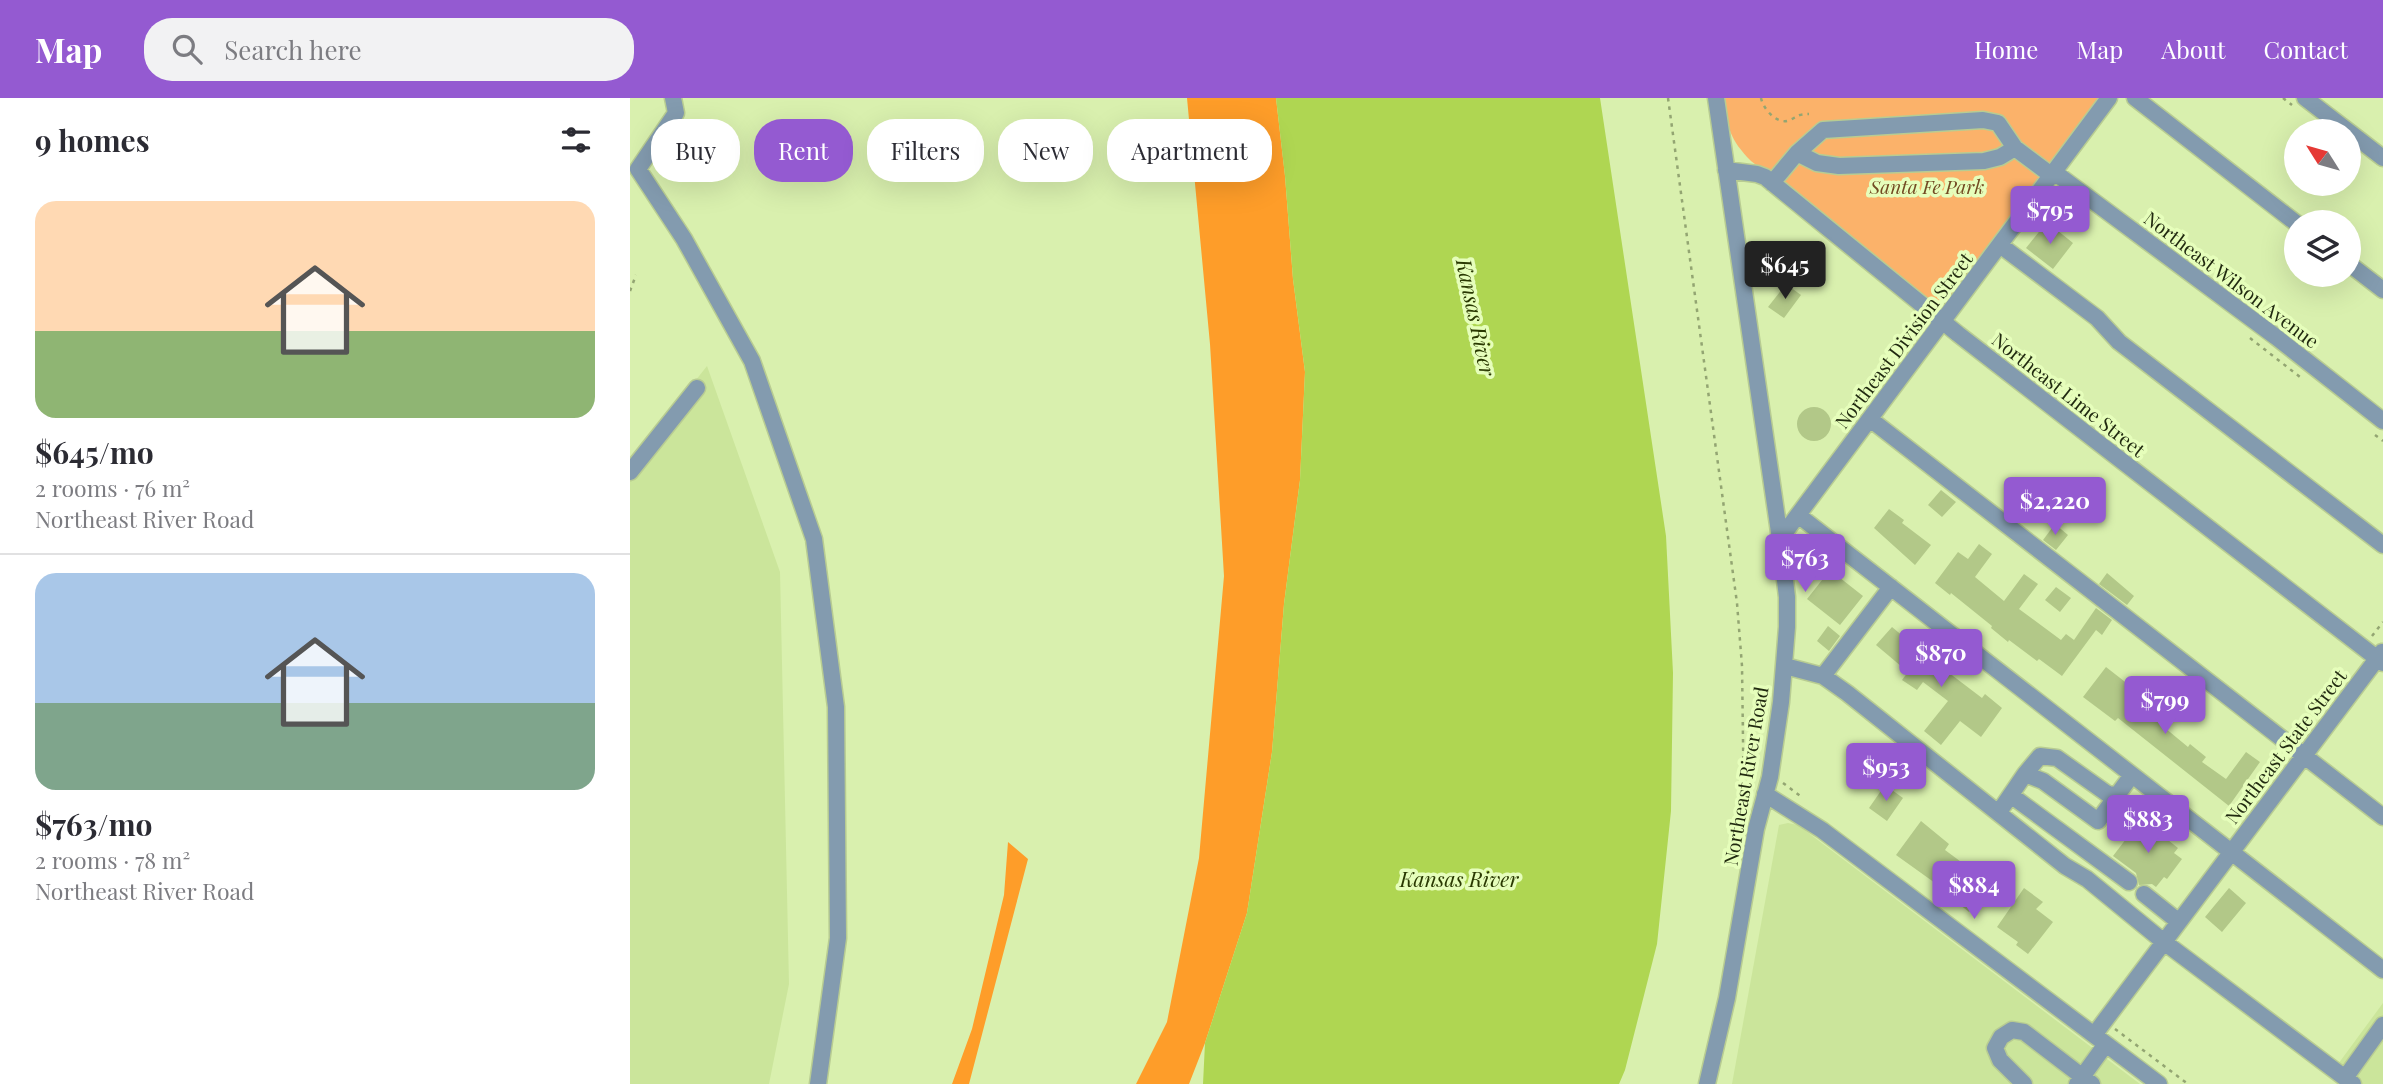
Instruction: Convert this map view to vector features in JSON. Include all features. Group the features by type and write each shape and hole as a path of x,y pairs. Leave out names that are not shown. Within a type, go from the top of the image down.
{"street":[{"path":"673,98 676,113 638,169 684,239 752,360 814,539 836,708 838,924 818,1084"},
{"name":"Northeast River Road","path":"1707,1084 1727,998 1781,702 1787,597 1716,98"},
{"name":"Northeast Division Street","path":"1780,539 2109,98"},
{"path":"2135,98 2284,214"},
{"path":"2305,98 2332,119"},
{"name":"Northeast Wilson Avenue","path":"1772,183 1797,153 1823,130 1983,120 1998,123 2015,148 2265,329 2378,427"},
{"path":"2361,141 2383,158"},
{"path":"1797,153 1817,163 1839,166 1984,161 2000,157 2015,148"},
{"name":"Northeast Lime Street","path":"1726,170 1756,174 1772,183 1943,321 2381,658"},
{"path":"2000,245 2097,318 2119,342 2383,545"},
{"path":"2361,273 2383,290"},
{"path":"630,472 697,388"},
{"path":"1870,419 2383,817"},
{"path":"1798,515 2383,970"},
{"path":"1823,676 1891,587"},
{"name":"Northeast State Street","path":"2083,1082 2100,1039 2164,942 2304,755 2381,658"},
{"path":"1785,666 1823,676 2065,866 2087,879 2164,942 2349,1081 2383,1024"},
{"path":"1999,812 2040,756 2057,758 2109,795 2118,794"},
{"path":"2025,774 2043,781 2098,821 2132,775"},
{"path":"1765,794 1822,830 2159,1084"},
{"path":"2012,796 2129,882"},
{"path":"2144,894 2179,922"},
{"path":"2024,1084 2000,1060 1995,1048 2001,1037 2012,1030 2024,1032 2083,1082"}],"path":[{"path":"1668,98 1737,603 1742,666 1746,822"},
{"path":"1761,98 1768,112 1781,121 1797,114 1809,114"},
{"path":"630,291 636,275"},
{"path":"2246,335 2309,384"},
{"path":"2378,427 2383,441"},
{"path":"2371,638 2383,622"}],"shaded area":[{"path":"1187,98 1276,98 1293,279 1305,372 1300,480 1284,604 1272,752 1247,913 1189,1084 1136,1084 1167,1022 1199,858 1224,576 1210,344 1195,182 1272,182 1272,119 1189,119"},
{"path":"707,366 780,572 789,984 769,1084 630,1084 630,463"},
{"path":"1779,825 1798,825 2140,1084 1732,1084"},
{"path":"1008,842 1028,859 969,1084 952,1084 972,1029 1004,895"},
{"path":"2383,1003 2383,1084 2342,1084 2330,1075"}],"green space":[{"name":"Santa Fe Park","path":"1723,98 2102,98 1951,300 1937,302 1928,298 1751,161 1738,146 1731,132"}],"water":[{"name":"Kansas River","path":"1276,98 1600,98 1666,536 1673,673 1671,811 1657,944 1625,1070 1619,1084 1203,1084 1205,1043 1247,913 1272,752 1284,604 1300,480 1305,372 1293,279"}],"building":[{"path":"2047,222 2073,243 2053,269 2026,248"},
{"path":"1792,251 1801,259 1787,277 1777,269"},
{"path":"1786,284 1801,295 1784,318 1768,307"},
{"path":"1814,407 1826,412 1831,424 1826,436 1814,441 1802,436 1797,424 1802,412"},
{"path":"1941,490 1956,502 1942,517 1928,505"},
{"path":"2018,494 2030,504 2020,517 2008,507"},
{"path":"1889,509 1904,520 1902,523 1931,545 1915,565 1874,528"},
{"path":"2055,524 2068,535 2056,550 2043,540"},
{"path":"1979,544 1992,554 1975,577 2004,601 2024,574 2038,584 2019,609 2061,640 2066,634 2074,640 2096,608 2112,620 2102,635 2096,630 2062,676 2009,640 2008,642 1991,628 1992,626 1935,583 1958,552 1968,559"},
{"path":"1830,570 1863,596 1840,625 1807,599"},
{"path":"2107,573 2134,596 2127,605 2099,584"},
{"path":"2056,587 2071,598 2060,612 2045,600"},
{"path":"1828,626 1840,636 1829,651 1817,641"},
{"path":"1892,627 1922,652 1924,649 1939,660 1936,663 1982,698 1985,694 2002,708 1981,737 1960,721 1941,745 1924,731 1948,701 1923,682 1917,690 1902,680 1908,672 1876,645"},
{"path":"2106,667 2138,692 2136,694 2163,717 2159,723 2188,747 2190,744 2206,757 2202,762 2226,779 2246,752 2260,762 2229,806 2118,718 2115,721 2083,697"},
{"path":"1885,785 1903,798 1887,821 1869,808"},
{"path":"1921,821 1949,844 1945,850 1976,873 1980,867 1995,879 1969,912 1954,900 1956,898 1896,855"},
{"path":"2139,822 2151,831 2153,828 2178,848 2174,853 2182,859 2167,879 2164,877 2156,887 2152,884 2139,885 2136,873 2113,856"},
{"path":"2024,888 2043,902 2036,909 2053,922 2028,954 2016,945 2018,942 1997,927"},
{"path":"2229,888 2246,903 2222,932 2205,917"}]}
